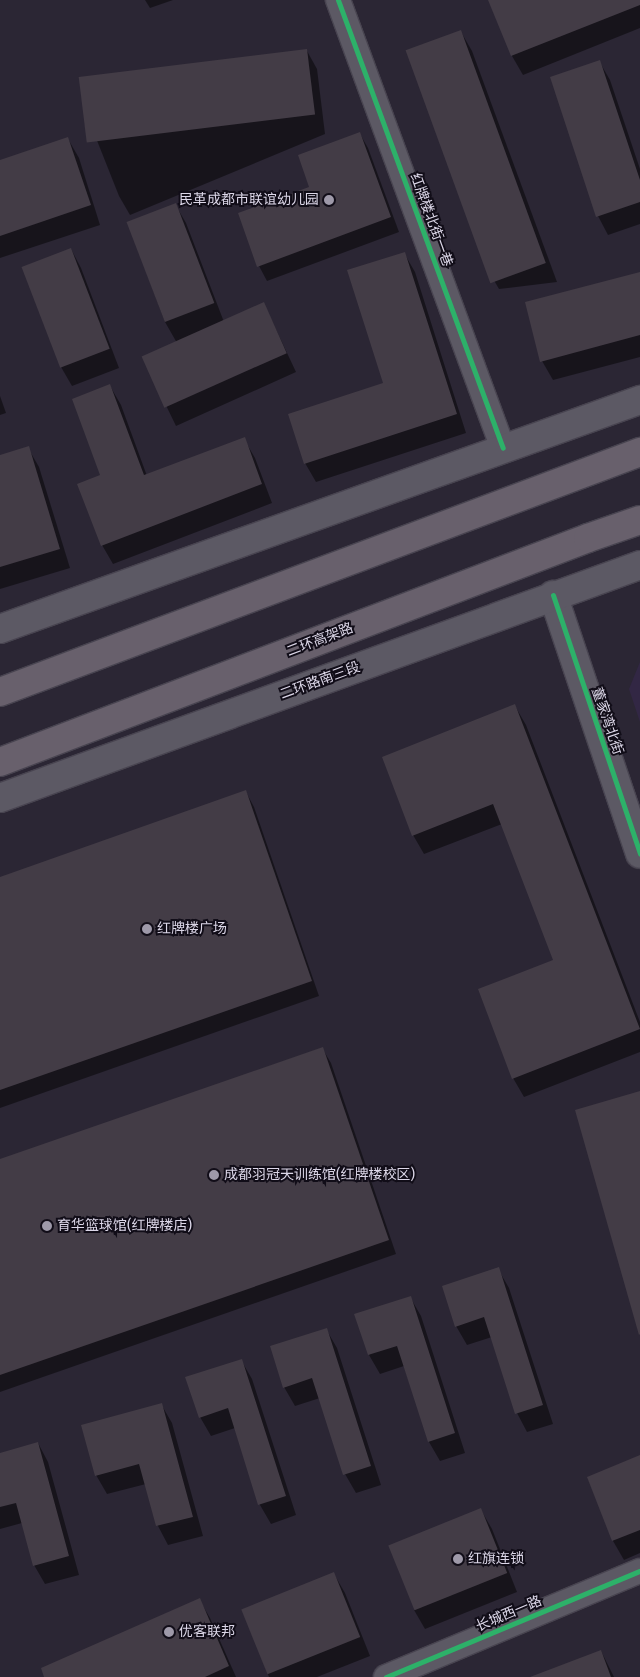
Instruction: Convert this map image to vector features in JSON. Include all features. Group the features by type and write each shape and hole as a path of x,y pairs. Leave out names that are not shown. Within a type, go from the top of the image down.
{"highway":[{"path":"0,692 640,452"},
{"name":"二环高架路","path":"0,762 588,538 640,520"}],"main road":[{"path":"0,629 640,400"},
{"name":"二环路南三段","path":"0,798 553,595 640,565"},
{"name":"董家湾北街","path":"553,595 640,854"}],"street":[{"name":"红牌楼北街一巷","path":"338,0 503,448"},
{"name":"长城西一路","path":"386,1677 640,1571"}],"shaded area":[{"path":"640,662 640,722 629,689"}],"building":[{"path":"488,0 640,0 640,5 511,56"},
{"path":"461,30 546,263 490,283 406,50"},
{"path":"307,49 315,115 87,143 79,77"},
{"path":"600,60 640,180 640,202 596,217 550,77"},
{"name":"民革成都市联谊幼儿园","path":"360,132 391,217 257,267 238,213 309,187 298,155"},
{"path":"68,137 91,205 0,236 0,160"},
{"path":"176,203 214,303 165,322 127,222"},
{"path":"71,248 110,349 60,368 22,267"},
{"path":"405,252 457,414 304,464 288,414 383,383 347,270"},
{"path":"640,272 640,335 540,362 525,302"},
{"path":"264,302 287,353 164,408 142,357"},
{"path":"110,384 144,475 245,437 262,484 101,546 77,484 100,475 72,399"},
{"path":"29,446 60,549 0,567 0,455"},
{"path":"515,704 640,1029 512,1079 478,989 553,960 493,804 412,836 382,757"},
{"name":"红牌楼广场","path":"246,790 312,981 0,1090 0,877"},
{"path":"323,1047 389,1240 0,1375 0,1159"},
{"path":"640,1091 640,1334 639,1335 575,1110"},
{"path":"499,1267 543,1405 515,1414 484,1317 455,1327 442,1286"},
{"path":"411,1296 455,1433 428,1442 397,1346 368,1355 354,1314"},
{"path":"327,1328 371,1466 343,1475 312,1378 283,1388 270,1346"},
{"path":"242,1359 286,1496 258,1505 228,1408 199,1418 185,1377"},
{"path":"162,1403 193,1517 156,1526 139,1464 95,1476 81,1425"},
{"path":"38,1442 69,1556 33,1566 16,1503 0,1507 0,1453"},
{"path":"640,1455 640,1530 612,1541 587,1477"},
{"path":"481,1508 507,1573 415,1610 388,1545"},
{"path":"334,1572 360,1637 268,1674 241,1609"},
{"name":"优客联邦","path":"200,1598 229,1666 205,1677 44,1677 41,1668"},
{"path":"601,1650 611,1677 530,1677"}],"cycle path":[{"path":"338,0 503,448"},
{"path":"553,595 640,854"},
{"path":"386,1677 640,1571"}],"place":[{"name":"民革成都市联谊幼儿园","path":"329,200"},
{"name":"红牌楼广场","path":"147,929"},
{"name":"成都羽冠天训练馆(红牌楼校区)","path":"214,1175"},
{"name":"育华篮球馆(红牌楼店)","path":"47,1226"},
{"name":"红旗连锁","path":"458,1559"},
{"name":"优客联邦","path":"169,1632"}]}
